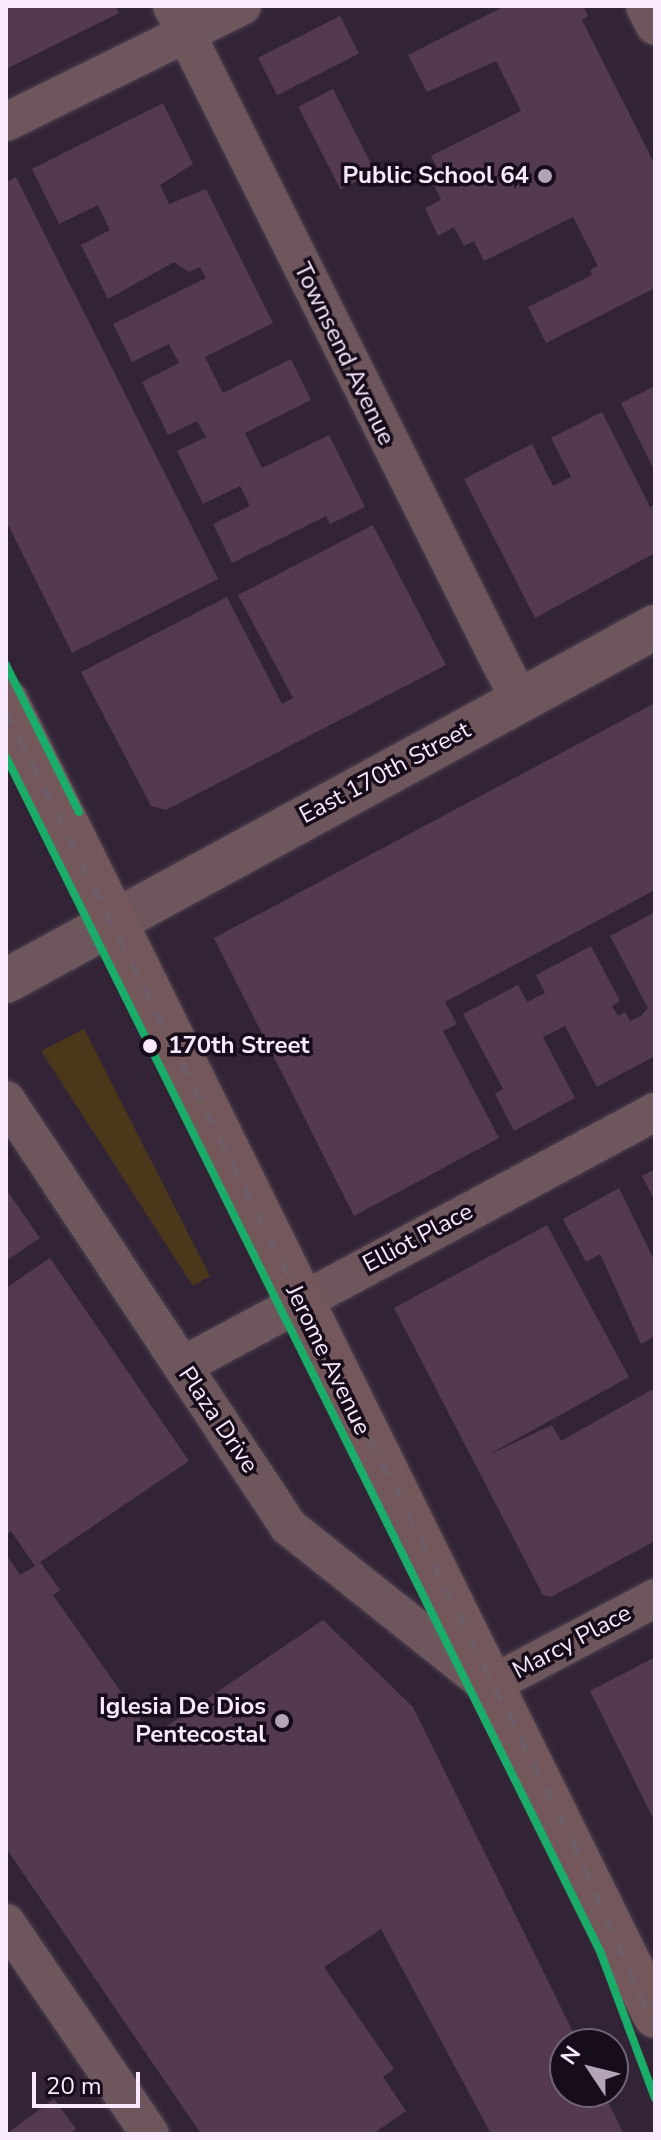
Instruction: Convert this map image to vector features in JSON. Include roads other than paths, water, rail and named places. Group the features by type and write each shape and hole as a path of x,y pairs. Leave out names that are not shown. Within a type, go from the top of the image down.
{"main road":[{"name":"Jerome Avenue","path":"6,701 115,919 298,1302 655,2016"}],"street":[{"path":"6,122 179,20 242,6"},
{"path":"645,6 655,26"},
{"name":"Townsend Avenue","path":"179,20 520,701"},
{"name":"East 170th Street","path":"6,981 655,627"},
{"name":"Plaza Drive","path":"6,1100 289,1527 489,1686"},
{"name":"Elliot Place","path":"182,1366 655,1112"},
{"name":"Marcy Place","path":"489,1686 655,1598"},
{"path":"6,1923 150,2134"}],"railway":[{"path":"6,712 572,1841 655,2028"}],"place":[{"name":"Public School 64","path":"545,176"},
{"name":"170th Street","path":"150,1046"},
{"name":"Iglesia De Dios Pentecostal","path":"282,1721"}]}
